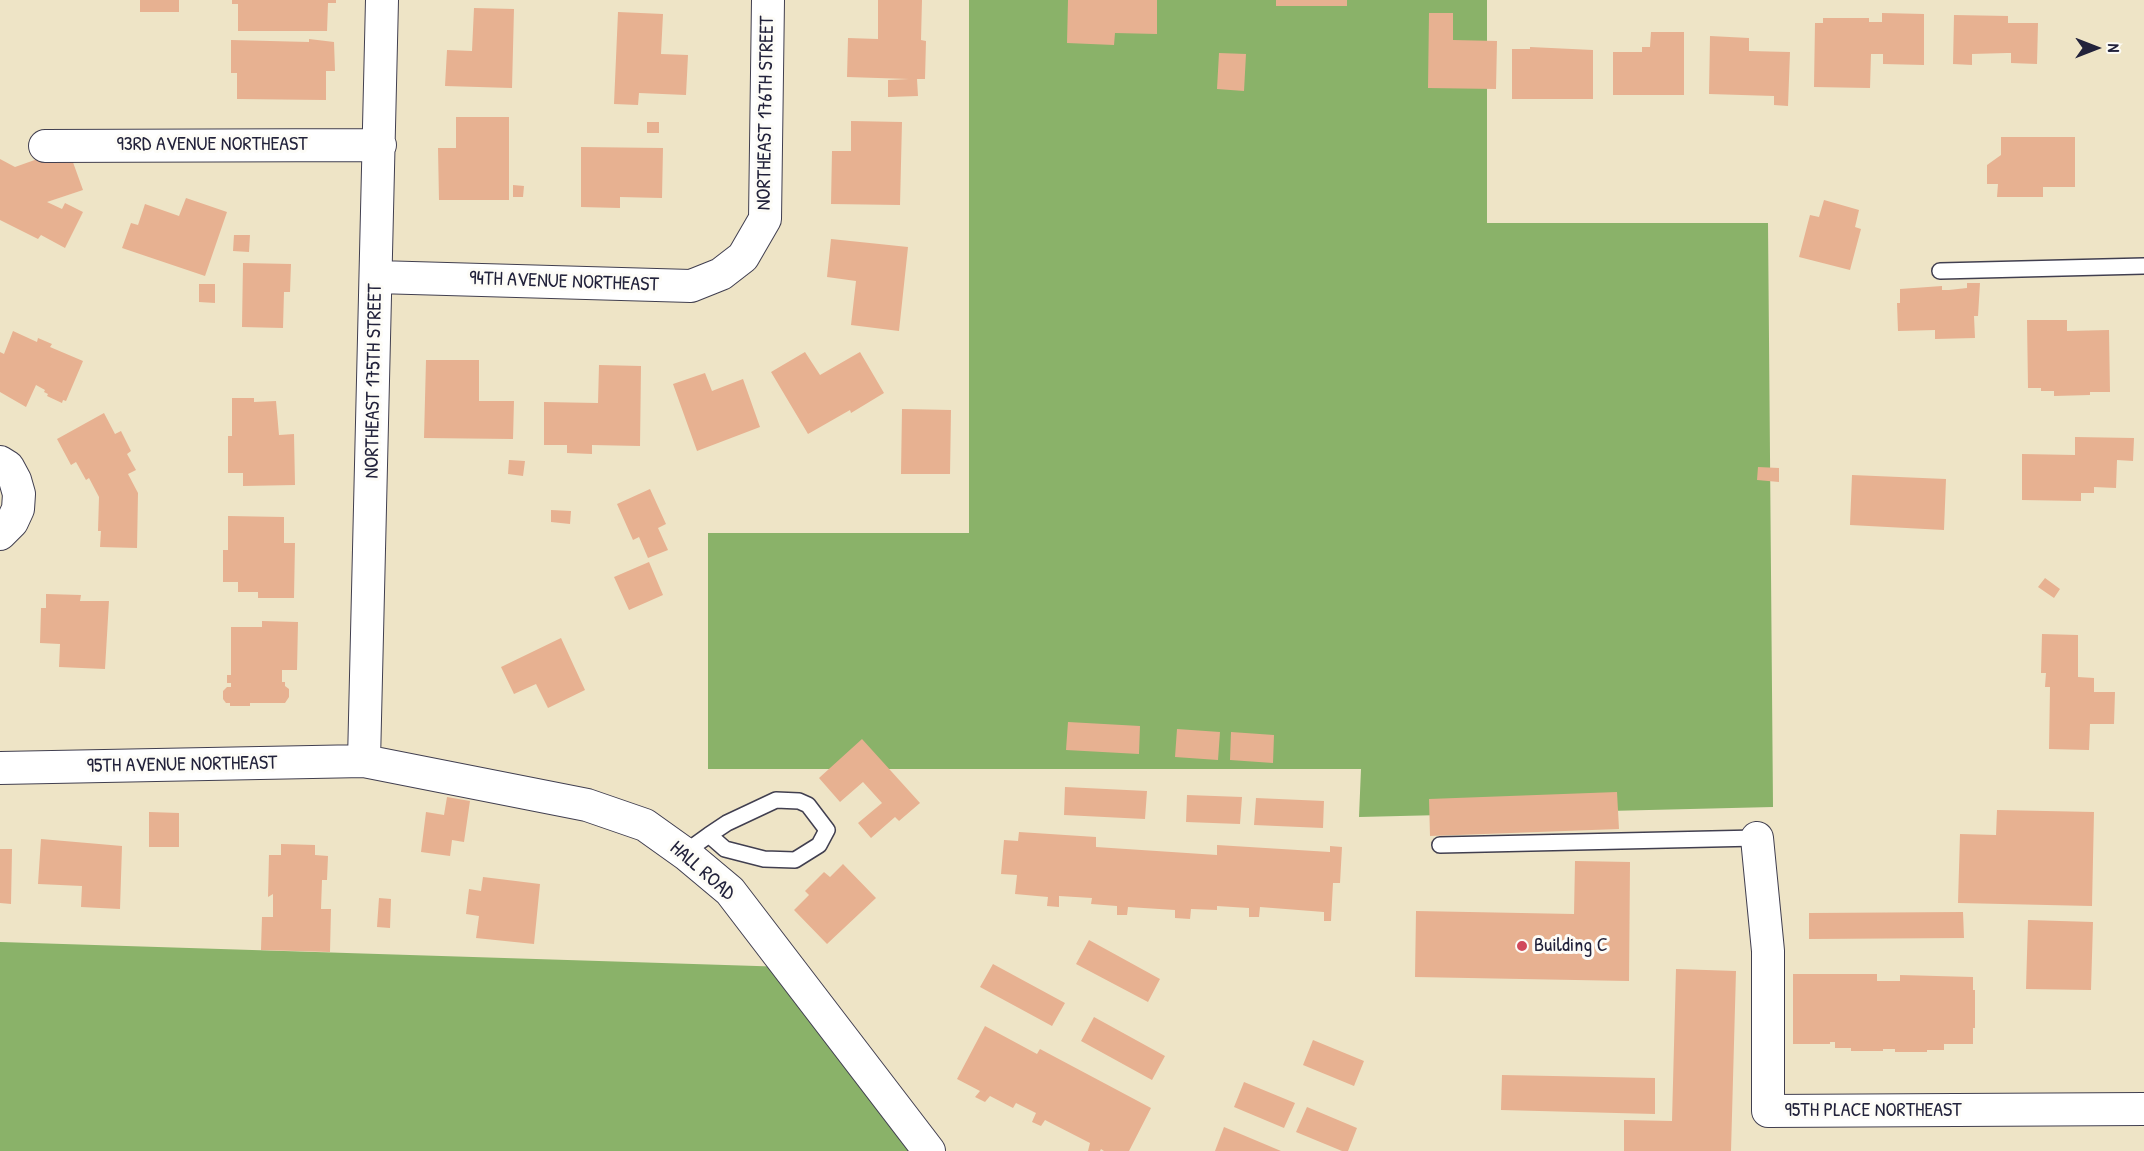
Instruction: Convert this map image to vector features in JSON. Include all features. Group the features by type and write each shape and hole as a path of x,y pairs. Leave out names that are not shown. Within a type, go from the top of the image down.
{"street":[{"name":"NORTHEAST 175TH STREET","path":"364,761 382,0"},
{"name":"NORTHEAST 176TH STREET","path":"743,257 765,219 768,0"},
{"name":"93RD AVENUE NORTHEAST","path":"45,146 380,145"},
{"name":"94TH AVENUE NORTHEAST","path":"377,277 691,286 721,274 743,257"},
{"path":"0,462 8,467 19,494 18,509 12,522 0,534"},
{"name":"95TH AVENUE NORTHEAST","path":"0,768 364,761"},
{"name":"HALL ROAD","path":"364,761 587,805 645,825 730,891 929,1151"},
{"name":"95TH PLACE NORTHEAST","path":"1757,838 1768,951 1768,1111 2144,1109"}],"lane":[{"path":"1940,271 2144,266"},
{"path":"684,854 709,835 727,823 776,800 799,801 808,805 828,830 819,845 795,860 764,859 725,849 709,835"},
{"path":"1440,844 1757,838"}],"green space":[{"path":"969,0 1487,0 1487,223 1768,223 1773,807 1359,817 1361,769 708,769 708,533 969,533"},
{"path":"0,942 788,967 929,1151 0,1151"}],"building":[{"path":"140,0 179,0 179,12 140,12"},
{"path":"232,0 336,0 336,3 328,3 327,31 238,31 238,4 232,4"},
{"path":"878,0 922,0 921,40 926,41 925,79 917,79 918,96 888,97 888,80 909,79 847,77 848,38 878,39"},
{"path":"1068,0 1157,0 1157,34 1115,33 1114,45 1067,43"},
{"path":"1276,0 1347,0 1347,6 1276,6"},
{"path":"474,8 514,9 512,88 445,86 447,50 472,51"},
{"path":"618,12 663,14 661,54 688,55 686,95 639,93 638,105 614,104"},
{"path":"1429,13 1453,13 1453,40 1497,41 1496,89 1428,88"},
{"path":"1882,13 1924,14 1924,65 1883,64 1883,54 1871,54 1870,88 1814,87 1815,23 1823,23 1823,18 1869,18 1869,22 1882,22"},
{"path":"1954,15 2008,16 2008,23 2038,23 2037,64 2011,63 2011,53 2007,53 1972,54 1972,65 1953,64"},
{"path":"1651,32 1684,32 1684,95 1613,95 1613,52 1642,52 1642,47 1650,47"},
{"path":"1710,36 1749,38 1749,51 1790,52 1788,106 1774,105 1774,96 1709,94"},
{"path":"309,39 334,42 335,71 326,71 326,100 237,99 237,73 231,73 231,40 309,42"},
{"path":"1530,47 1593,50 1593,99 1512,99 1512,49 1530,49"},
{"path":"1219,53 1246,54 1244,91 1217,89"},
{"path":"456,117 509,117 509,200 439,200 438,148 456,148"},
{"path":"851,121 902,122 900,205 831,204 832,151 851,151"},
{"path":"647,122 659,122 659,133 647,133"},
{"path":"2001,137 2075,137 2075,187 2043,187 2043,197 1997,197 1998,184 1987,184 1987,165 2001,155"},
{"path":"581,147 663,148 662,198 620,197 620,208 581,207"},
{"path":"60,151 70,154 83,190 47,202 62,209 65,203 83,212 65,248 41,235 38,239 0,220 0,159 15,167"},
{"path":"513,185 524,186 523,197 513,197"},
{"path":"186,198 227,212 205,276 122,248 131,223 138,225 145,204 179,216"},
{"path":"1824,200 1859,210 1855,227 1861,229 1850,270 1799,257 1810,215 1819,217"},
{"path":"234,235 250,235 249,252 233,251"},
{"path":"831,239 908,247 899,331 851,325 856,281 827,277"},
{"path":"243,263 291,264 290,292 284,292 283,328 242,327"},
{"path":"1967,283 1980,283 1978,316 1974,316 1975,338 1935,339 1935,330 1898,331 1897,303 1900,303 1900,289 1942,286 1942,290 1949,290 1967,288"},
{"path":"199,284 215,284 215,303 199,302"},
{"path":"2027,320 2067,320 2067,331 2109,330 2110,392 2054,396 2054,391 2028,388"},
{"path":"13,331 37,342 38,338 52,344 50,347 83,361 66,401 63,400 62,403 47,396 45,390 36,385 26,407 0,392 0,352 4,354"},
{"path":"805,352 820,375 860,352 884,393 851,413 850,410 808,434 771,372"},
{"path":"426,360 479,360 479,401 514,401 513,439 424,438"},
{"path":"599,365 641,366 640,446 592,445 592,454 567,453 567,445 544,445 544,402 598,403"},
{"path":"705,373 712,391 743,379 760,427 697,451 673,384"},
{"path":"232,398 254,398 254,402 276,401 279,435 294,434 295,485 243,486 243,473 228,473 228,436 232,436"},
{"path":"902,409 951,410 950,474 901,474"},
{"path":"104,413 115,434 121,431 131,451 127,454 136,470 128,474 138,493 137,548 100,547 99,497 89,478 86,480 76,462 71,465 57,439"},
{"path":"2075,437 2134,438 2133,461 2117,460 2116,488 2094,487 2094,493 2081,493 2081,501 2022,500 2022,454 2075,455"},
{"path":"509,460 525,461 523,476 508,474"},
{"path":"1758,467 1779,468 1779,482 1757,480"},
{"path":"1852,475 1946,479 1944,530 1850,525"},
{"path":"650,489 666,524 658,528 668,550 648,558 639,537 633,540 617,504"},
{"path":"551,510 571,511 570,524 551,522"},
{"path":"228,516 284,517 284,543 295,543 294,598 258,598 258,592 238,592 238,582 223,582 223,550 228,550"},
{"path":"649,562 663,595 629,610 614,577"},
{"path":"2045,578 2060,589 2054,598 2038,587"},
{"path":"46,594 81,595 80,601 109,601 105,669 59,667 60,644 40,643 41,608 46,608"},
{"path":"262,621 298,622 297,670 282,670 282,682 285,682 285,686 289,689 289,697 285,703 250,703 250,706 230,706 230,703 226,703 223,699 223,691 231,687 231,683 227,683 227,675 231,675 231,627 262,627"},
{"path":"2042,634 2078,635 2078,677 2094,678 2094,692 2115,692 2114,724 2090,724 2089,750 2049,749 2050,687 2045,687 2046,673 2041,673"},
{"path":"561,638 585,690 548,708 536,684 514,694 501,667"},
{"path":"1068,722 1140,726 1139,754 1066,750"},
{"path":"1177,729 1220,732 1218,760 1175,757"},
{"path":"1231,732 1274,735 1273,763 1230,760"},
{"path":"862,739 920,803 899,821 895,817 871,838 858,823 882,803 863,782 840,802 819,778"},
{"path":"1065,787 1147,791 1145,819 1064,815"},
{"path":"1617,792 1619,829 1430,836 1429,799"},
{"path":"1187,795 1242,797 1240,824 1186,822"},
{"path":"447,797 470,801 464,842 452,840 450,856 421,852 426,812 444,815"},
{"path":"1256,798 1324,801 1323,828 1254,825"},
{"path":"1997,810 2094,812 2092,906 1958,903 1960,834 1996,835"},
{"path":"149,812 179,813 179,847 149,847"},
{"path":"1019,832 1096,837 1096,847 1217,855 1217,845 1330,852 1330,846 1342,847 1340,883 1333,883 1331,921 1324,921 1324,912 1260,907 1259,917 1249,917 1249,908 1217,906 1217,910 1191,909 1190,919 1175,918 1175,910 1128,907 1127,915 1117,915 1117,906 1091,904 1092,898 1059,896 1059,907 1047,906 1048,897 1015,894 1017,875 1001,874 1004,840 1018,841"},
{"path":"41,839 122,846 120,909 81,907 82,886 38,884"},
{"path":"281,844 315,845 315,855 328,856 327,880 322,880 321,909 331,909 330,952 261,950 262,917 273,917 273,894 268,897 269,855 281,855"},
{"path":"0,849 12,849 11,904 0,903"},
{"name":"Building C","path":"1575,861 1630,862 1629,981 1415,977 1416,911 1574,914"},
{"path":"843,864 876,898 827,944 794,910 809,895 805,891 824,872 830,877"},
{"path":"483,877 540,884 534,944 476,938 479,916 466,914 469,889 481,891"},
{"path":"379,898 391,899 390,928 377,927"},
{"path":"1963,912 1964,938 1809,939 1809,913"},
{"path":"2028,920 2093,922 2091,990 2026,989"},
{"path":"1089,940 1160,979 1148,1002 1076,964"},
{"path":"993,964 1065,1003 1052,1026 980,987"},
{"path":"1676,969 1736,971 1731,1151 1624,1151 1624,1120 1672,1121"},
{"path":"1793,974 1877,974 1877,981 1900,981 1900,975 1973,977 1975,1028 1973,1028 1973,1044 1944,1044 1944,1050 1927,1050 1927,1052 1895,1052 1895,1049 1851,1051 1851,1048 1835,1048 1835,1042 1793,1044"},
{"path":"1094,1017 1165,1056 1152,1080 1081,1041"},
{"path":"985,1026 1037,1054 1040,1049 1151,1108 1129,1151 1101,1149 1100,1151 1088,1151 1090,1143 1045,1120 1041,1126 1032,1122 1036,1113 1016,1103 1013,1108 990,1096 985,1102 975,1097 980,1091 957,1079"},
{"path":"1313,1040 1364,1061 1354,1086 1303,1065"},
{"path":"1502,1075 1655,1078 1655,1114 1501,1110"},
{"path":"1244,1082 1295,1103 1284,1128 1234,1107"},
{"path":"1307,1107 1357,1128 1348,1151 1342,1151 1296,1132"},
{"path":"1224,1127 1281,1151 1215,1151"}],"place":[{"name":"Building C","path":"1522,946"}]}
